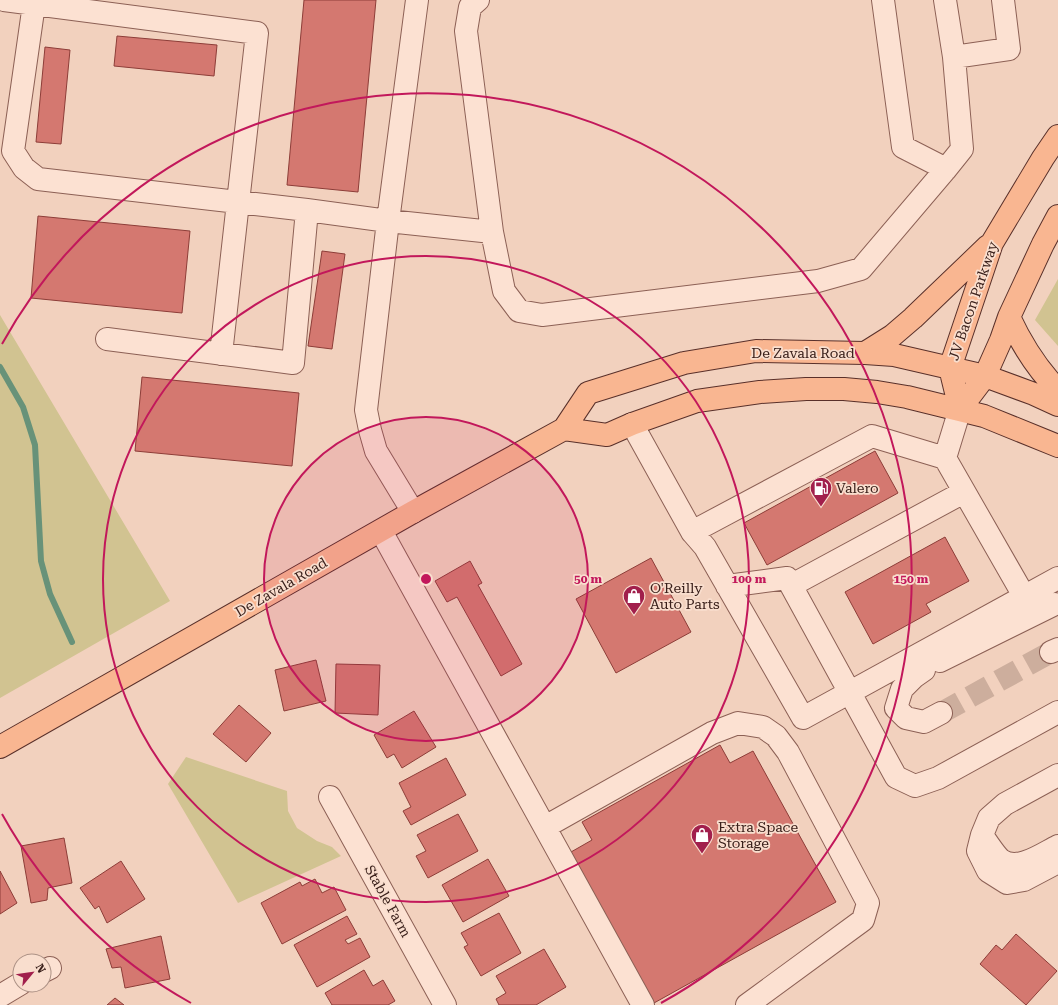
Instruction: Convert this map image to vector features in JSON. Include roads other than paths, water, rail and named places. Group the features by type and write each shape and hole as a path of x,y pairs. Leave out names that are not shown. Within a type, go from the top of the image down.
{"main road":[{"name":"JV Bacon Parkway","path":"960,409 950,368 992,243 1043,158 1058,136"},
{"path":"960,409 985,376 1001,340 1009,317 1043,244 1058,216"},
{"path":"865,353 892,336 913,318 992,243"},
{"path":"1009,317 1023,346 1049,381 1058,390"},
{"name":"De Zavala Road","path":"0,747 413,512 564,429 588,393 684,362 756,351 865,353 894,355 985,376 1034,394 1058,405"},
{"path":"564,429 607,435 632,424 697,401 760,392 806,389 844,389 907,397 960,409 984,416 1058,446"}],"street":[{"path":"4,0 257,33 221,354"},
{"path":"413,512 376,451 366,410 388,221 417,0"},
{"path":"478,0 470,7 466,31 492,232 504,291 519,311 542,315 818,281 861,269 962,149 954,57 945,0"},
{"path":"883,0 903,147 946,169"},
{"path":"954,57 1009,49 1003,0"},
{"path":"34,4 13,151 24,168 38,179 492,232"},
{"path":"107,339 293,363 307,210"},
{"path":"960,409 946,458 1024,596"},
{"path":"632,424 692,532 705,547 803,718 1051,582 1057,606 932,665 914,676 902,688 896,708 906,718 924,722 941,713"},
{"path":"692,532 872,436 946,458"},
{"path":"792,586 964,492"},
{"path":"381,531 643,1005"},
{"path":"727,586 787,578 896,776 915,786 938,778 1058,712"},
{"path":"545,827 712,733 738,724 763,727 776,736 788,752 868,903 862,920 747,1005"},
{"path":"1058,775 1005,804 989,818 982,835 978,851 988,871 1007,883 1024,880 1058,862"},
{"name":"Stable Farm","path":"330,798 445,1005"},
{"path":"982,835 1001,860 1013,864 1027,862 1058,846"},
{"path":"0,996 12,989"}],"waterway":[{"path":"0,367 23,407 35,445 41,561 50,594 72,642"}],"tunnel":[{"path":"941,713 1051,652"}],"place":[{"name":"Valero","path":"821,508"},
{"name":"O'Reilly Auto Parts","path":"634,616"},
{"name":"Extra Space Storage","path":"702,854"}]}
